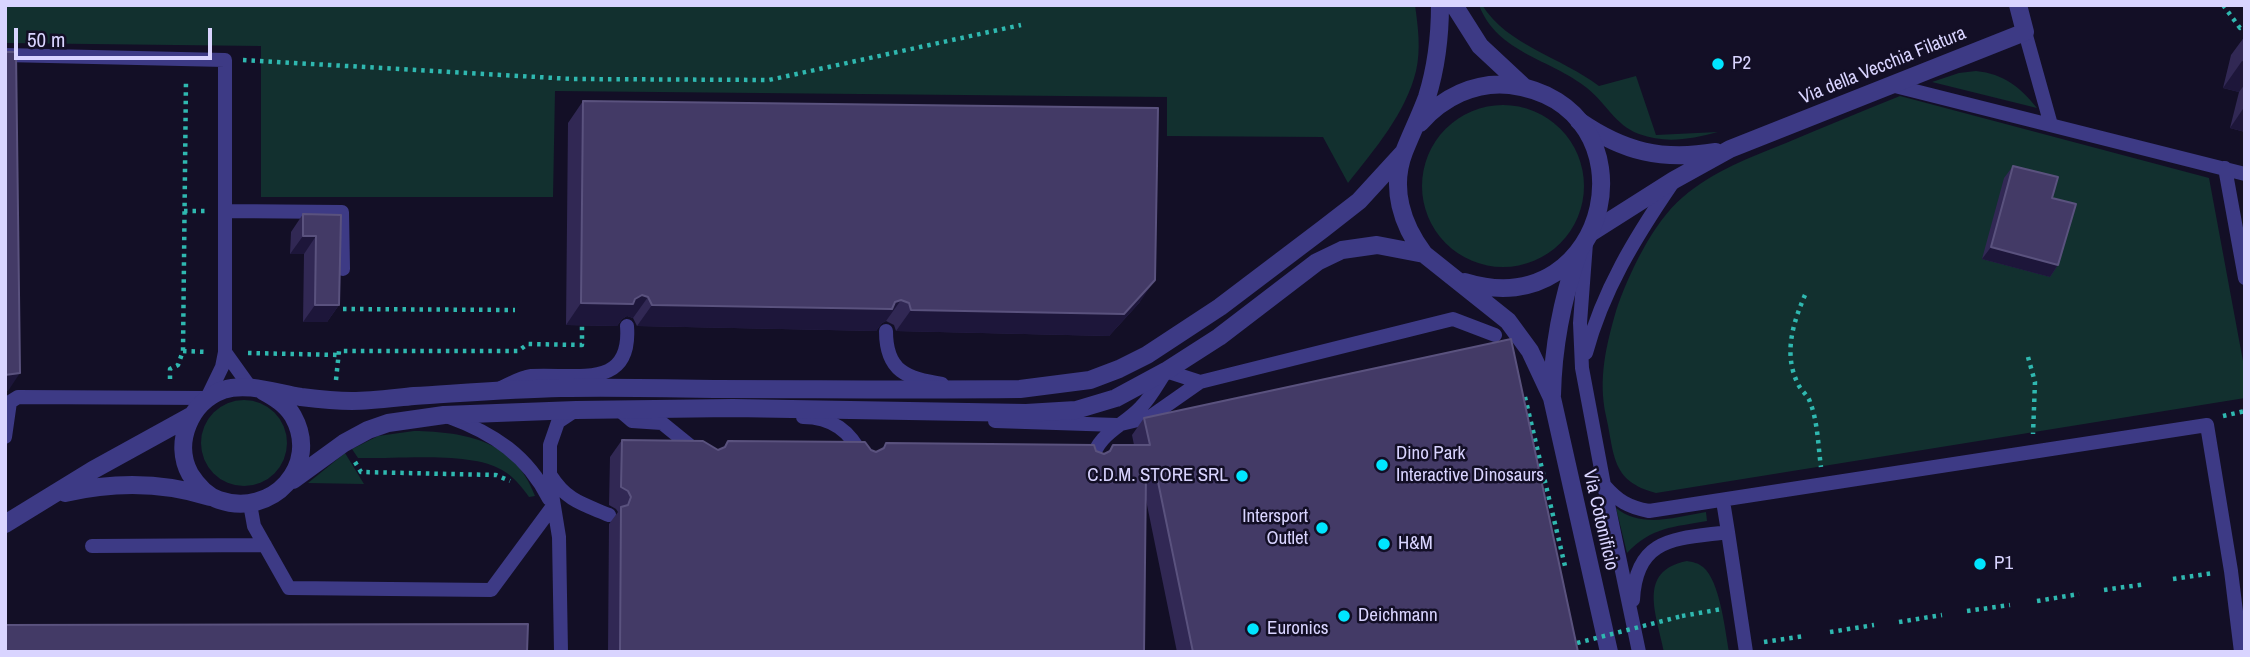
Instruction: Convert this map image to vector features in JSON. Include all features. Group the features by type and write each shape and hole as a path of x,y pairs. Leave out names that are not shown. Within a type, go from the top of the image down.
{"street":[{"name":"Via Cotonificio","path":"1440,5 1439,40 1428,93 1416,128 1403,153 1398,180 1400,207 1413,240 1424,254 1508,320 1530,351 1552,398 1609,652"},
{"name":"Via Cotonificio","path":"1454,5 1480,46 1524,87"},
{"path":"2018,5 2025,32"},
{"name":"Via della Vecchia Filatura","path":"1586,242 1674,180 1730,149 2025,32"},
{"name":"Via Cotonificio","path":"1416,128 1445,100 1463,91 1504,85 1524,87 1554,100 1579,121 1592,141 1600,163 1600,210 1565,290 1553,362 1552,398"},
{"name":"Via della Vecchia Filatura","path":"1579,121 1603,137 1639,152 1672,156 1730,149"},
{"path":"5,524 93,470 191,416 208,398 225,389 257,389 301,397 352,401 562,388 1020,389 1090,380 1147,355 1212,313 1359,201 1403,153"},
{"name":"Via Cotonificio","path":"1448,274 1466,283 1487,288 1527,284 1547,277 1564,266 1586,242"},
{"path":"51,497 94,486 138,486 180,489 242,505 250,504 274,495 344,443 368,430 388,423 444,415 733,408 1026,413 1076,410 1116,398 1166,371 1219,337 1317,261 1342,250 1377,245 1424,254"},
{"path":"257,389 279,400 292,414 299,431 301,450 297,468 287,484"},
{"path":"191,416 184,435 184,454 189,472 201,488 217,499"}],"lane":[{"path":"2025,32 2051,125"},
{"path":"5,55 225,60 218,211 230,352 257,389"},
{"path":"1891,85 2245,173"},
{"path":"2225,168 2245,278"},
{"path":"1582,368 1594,326 1615,276 1644,224 1674,180"},
{"path":"218,211 342,212 343,270"},
{"path":"1586,242 1580,323 1582,368 1639,652"},
{"path":"931,411 947,419 1117,425 1150,417 1200,382 1453,319 1495,335"},
{"path":"494,391 527,376 588,375 612,369 619,364 627,349 627,326"},
{"path":"886,331 886,347 890,358 898,369 909,376 942,384 1020,389"},
{"path":"5,437 10,402 18,397 208,398 230,352"},
{"path":"1091,462 1100,440 1142,406 1166,371 1200,382"},
{"path":"733,408 752,416 813,417 825,420 850,435 864,460"},
{"path":"561,652 559,537 549,473 552,434 558,422 576,410"},
{"path":"618,410 632,421 662,423 706,458"},
{"path":"444,415 472,425 513,451 531,469 553,506"},
{"path":"1604,485 1616,499 1630,507 1649,511 2207,425 2231,571 2241,652"},
{"path":"549,473 564,494 609,515"},
{"path":"1723,501 1746,652"},
{"path":"250,504 254,526 289,588 491,590 553,506"},
{"path":"1632,619 1634,585 1637,571 1645,556 1674,540 1728,532"},
{"path":"92,546 265,545"}],"path":[{"path":"2223,5 2240,28 2245,26"},
{"path":"225,60 572,79 769,80 1021,25"},
{"path":"170,398 170,369 178,365 183,351 186,59"},
{"path":"184,211 218,211"},
{"path":"1805,295 1794,320 1790,365 1798,386 1810,399 1824,485"},
{"path":"343,309 515,310"},
{"path":"335,387 339,351 518,351 528,344 582,345 582,325"},
{"path":"183,351 208,352"},
{"path":"230,352 339,355"},
{"path":"2028,358 2035,382 2033,432 2036,452"},
{"path":"1524,391 1567,576"},
{"path":"349,452 361,471 496,475 505,477 517,487"},
{"path":"2173,579 2217,573"},
{"path":"2104,590 2147,584"},
{"path":"2036,601 2079,594"},
{"path":"1967,611 2010,604"},
{"path":"1564,645 1576,644 1682,616 1697,613 1690,620 1682,616"},
{"path":"1899,622 1941,615"},
{"path":"1830,632 1874,625"},
{"path":"1576,644 1579,630"},
{"path":"1763,642 1805,636"},
{"path":"1576,644 1584,652"}],"green space":[{"path":"5,5 1415,5 1419,46 1416,71 1405,102 1388,130 1348,183 1323,137 1167,136 1167,97 555,91 553,197 261,197 261,46 5,43"},
{"path":"1479,5 1520,41 1599,86 1636,76 1656,135 1718,132 1669,140 1649,137 1631,130 1587,88 1526,54 1498,34"},
{"path":"1976,71 2003,78 2037,108 1932,82 1959,73"},
{"path":"1900,96 2209,178 2245,372 2245,398 1656,493 1630,482 1618,465 1611,443 1604,402 1604,363 1621,297 1643,250 1662,220 1683,197 1720,172"},
{"path":"1503,105 1534,111 1548,118 1560,129 1571,141 1578,155 1584,186 1578,217 1571,231 1560,243 1548,254 1534,261 1503,267 1472,261 1458,254 1446,243 1435,231 1428,217 1422,186 1428,155 1435,141 1446,129 1458,118 1472,111"},
{"path":"244,400 261,403 275,412 284,426 287,443 284,460 275,474 261,483 244,486 227,483 213,474 204,460 201,443 204,426 213,412 227,403"},
{"path":"414,431 452,434 487,443 515,463 526,477 535,496 529,497 510,475 489,464 433,457 358,458 352,449 378,436"},
{"path":"345,453 364,484 308,483"},
{"path":"1616,508 1626,514 1648,520 1706,512 1707,521 1654,533 1627,553"},
{"path":"1687,561 1703,567 1714,583 1729,652 1664,652 1655,610 1655,584 1661,574 1671,566"}],"building":[{"path":"5,52 16,52 20,373 5,375"},
{"path":"583,101 1158,108 1155,280 1124,314 911,310 909,303 901,300 895,302 892,309 652,305 648,297 642,295 635,299 633,304 581,303"},
{"path":"2013,166 2058,177 2052,198 2076,204 2058,265 1991,247"},
{"path":"303,214 341,215 339,305 315,305 316,236 303,236"},
{"path":"1511,339 1578,652 1193,652 1156,472 1146,473 1144,652 620,652 621,507 628,505 631,497 628,491 621,487 622,440 703,441 718,450 725,447 728,441 865,442 876,452 884,448 886,443 1094,445 1096,451 1104,454 1110,451 1113,445 1150,445 1144,418"},
{"path":"528,624 527,652 5,652 5,625"}],"place":[{"name":"P2","path":"1718,64"},
{"name":"Dino Park Interactive Dinosaurs","path":"1382,465"},
{"name":"C.D.M. STORE SRL","path":"1242,476"},
{"name":"Intersport Outlet","path":"1322,528"},
{"name":"H&M","path":"1384,544"},
{"name":"P1","path":"1980,564"},
{"name":"Deichmann","path":"1344,616"},
{"name":"Euronics","path":"1253,629"}]}
